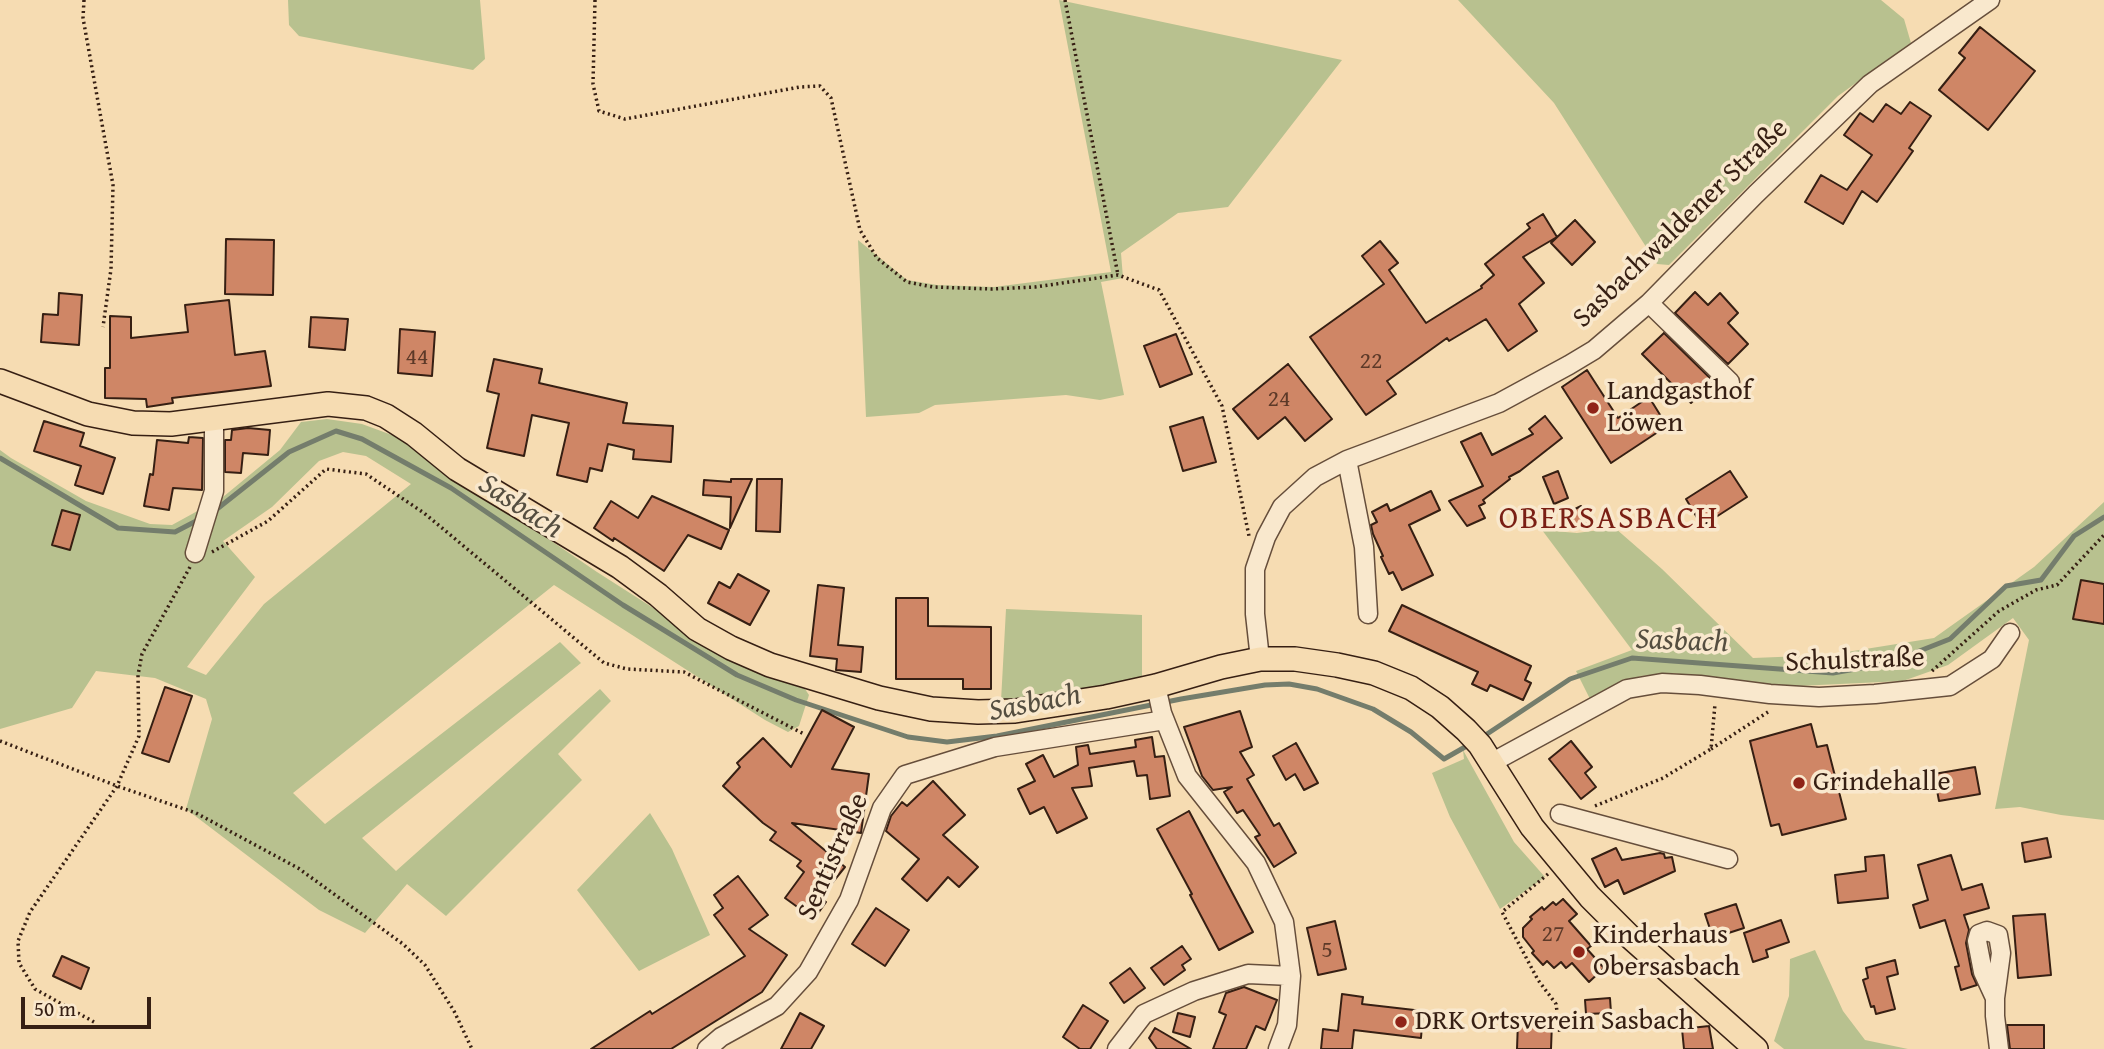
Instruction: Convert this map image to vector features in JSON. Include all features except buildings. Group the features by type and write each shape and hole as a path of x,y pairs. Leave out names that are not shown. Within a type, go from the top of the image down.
{"main road":[{"path":"0,381 88,414 133,423 172,424 214,420 328,404 366,408 386,416 414,434 457,469 620,567 697,629 770,665 879,698 931,709 1015,711 1158,690 1221,667 1260,659 1295,659 1374,673 1411,688 1440,707 1479,746 1532,827 1590,897 1629,936 1756,1049"}],"street":[{"name":"Sasbachwaldener Straße","path":"1260,659 1255,614 1255,569 1266,537 1283,507 1315,477 1347,460 1499,403 1594,350 1649,303 1756,194 1870,84 1990,0"},
{"path":"1649,303 1730,382"},
{"path":"196,558 214,491 214,420"},
{"path":"1347,460 1364,547 1368,614"},
{"name":"Schulstraße","path":"1479,746 1627,690 1661,683 1819,697 1950,686 1992,659 2010,633"},
{"path":"1158,690 1163,717 1188,776 1256,863 1284,922 1291,976 1287,1025 1278,1049"},
{"name":"Sentistraße","path":"707,1049 721,1037 777,1006 808,972 849,900 882,808 905,775 995,747 1163,717"},
{"path":"1559,814 1728,859"},
{"path":"1117,1049 1144,1014 1194,991 1248,974 1291,976"},
{"path":"1996,998 1999,1049"}],"path":[{"path":"84,0 83,18 113,185 111,269 103,327"},
{"path":"595,0 593,85 599,111 625,119 800,87 820,86 831,98 860,230 877,258 907,282 933,287 992,289 1035,287 1118,275 1159,290 1222,406 1255,569"},
{"path":"1065,0 1118,275"},
{"path":"93,1021 35,989 19,963 18,941 30,912 117,786 139,736 138,675 142,654 196,558 268,521 327,470 366,474 424,513 604,663 627,669 684,673 804,734"},
{"path":"1909,690 1951,656 1999,611 2036,590 2057,585 2104,535"},
{"path":"1711,749 1717,688"},
{"path":"1593,807 1663,778 1711,749 1769,711 1770,694"},
{"path":"0,741 196,813 298,869 368,917 425,965 454,1011 472,1049"},
{"path":"1560,1034 1556,1004 1538,980 1502,912 1561,864"}],"green space":[{"path":"288,0 480,0 485,59 473,70 299,36 289,25"},
{"path":"1059,0 1342,60 1228,207 1178,213 1121,253 1123,278 1101,282 1124,395 1100,400 1066,395 935,405 919,413 866,417 858,240 907,280 937,285 994,287 1111,272"},
{"path":"1458,0 1881,0 1904,19 1911,43 1838,96 1669,265 1657,264 1554,103"},
{"path":"327,419 362,424 400,438 597,572 730,657 805,689 809,695 799,726 788,732 765,720 554,585 293,793 325,824 560,642 581,663 362,838 396,871 600,689 611,701 558,754 582,780 446,916 407,884 365,933 319,910 186,809 212,719 206,699 155,678 96,671 72,708 0,729 0,450 86,501 150,524 172,525 223,497 280,450 301,422","holes":["343,452 366,456 411,484 264,604 206,675 187,667 255,577 223,541 272,507 319,461"]},
{"path":"2104,502 2104,820 2020,807 1995,809 2029,640 2013,618 1948,665 1903,681 1798,686 1719,681 1673,673 1641,676 1621,683 1591,701 1576,671 1632,650 1542,530 1577,533 1615,528 1662,569 1753,658 1828,655 1934,638 2034,567"},
{"path":"1006,609 1142,615 1142,678 1001,701"},
{"path":"1463,750 1514,842 1545,877 1500,909 1450,817 1432,773 1464,759"},
{"path":"650,813 672,849 710,935 639,971 577,890"},
{"path":"1815,950 1843,1011 1865,1040 1908,1049 1784,1049 1774,1041 1789,996 1790,959"}],"waterway":[{"name":"Sasbach","path":"212,513 289,452 336,431 362,439 451,488 623,605 737,675 796,700 908,737 947,742 997,736 1181,699 1265,685 1289,684 1317,689 1373,709 1411,732 1444,759 1472,743"},
{"name":"Sasbach","path":"0,458 118,528 175,532 200,519"},
{"name":"Sasbach","path":"1481,738 1570,679 1632,658 1833,673 1889,663 1950,639 2006,586 2041,580 2074,536 2104,517"}],"place":[{"name":"Landgasthof Löwen","path":"1593,408"},
{"name":"Grindehalle","path":"1799,783"},
{"name":"Kinderhaus Obersasbach","path":"1579,952"},
{"name":"DRK Ortsverein Sasbach","path":"1401,1022"}],"district":[{"name":"OBERSASBACH","path":"1609,520"}]}
